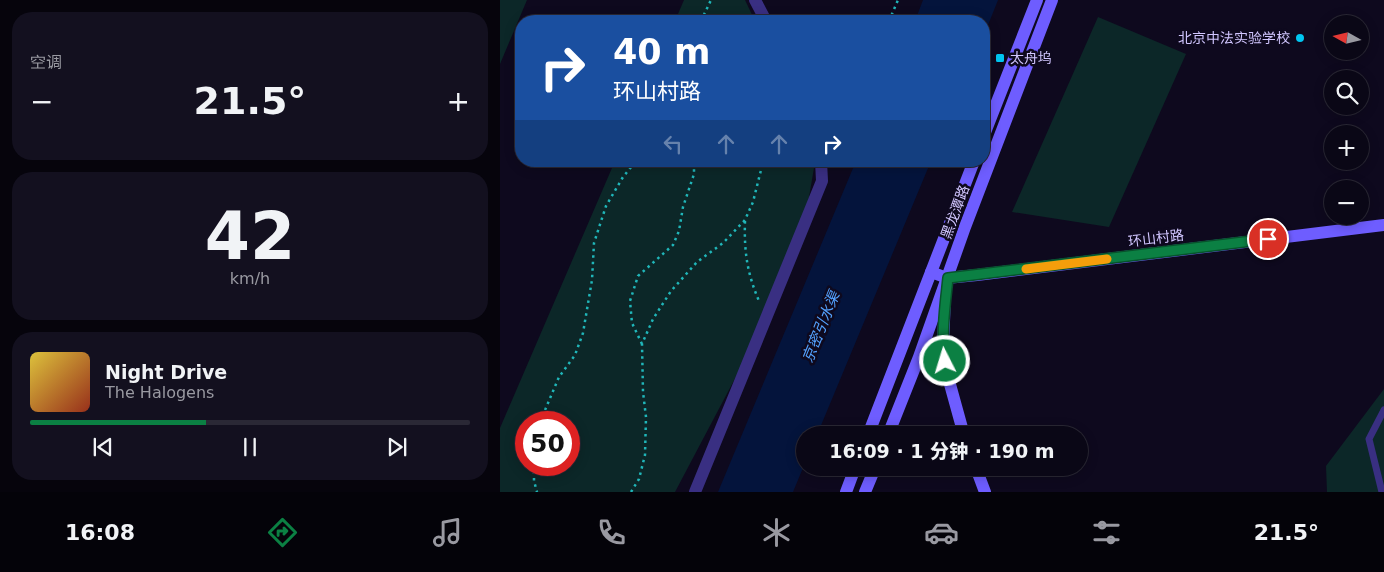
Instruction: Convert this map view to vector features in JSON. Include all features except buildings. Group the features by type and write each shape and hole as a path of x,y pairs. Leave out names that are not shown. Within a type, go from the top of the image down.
{"main road":[{"path":"990,120 1037,0"},
{"name":"黑龙潭路","path":"990,162 1052,0"},
{"name":"黑龙潭路","path":"872,426 972,167"},
{"name":"黑龙潭路","path":"891,426 988,167"},
{"name":"环山村路","path":"932,272 948,278 1384,225"},
{"path":"948,278 943,346 948,377 962,426"},
{"path":"846,492 852,476"},
{"path":"866,492 872,476"},
{"path":"979,476 986,492"}],"street":[{"path":"756,0 763,15"},
{"path":"696,492 822,181 821,167"}],"lane":[{"path":"1382,492 1369,439 1384,410"}],"path":[{"path":"704,15 711,0"},
{"path":"892,15 898,0"},
{"path":"545,411 559,377 575,356 583,333 592,280 594,243 606,206 623,176 631,167"},
{"path":"631,492 639,480 645,456 646,417 643,392 642,344 632,323 630,301 638,276 672,245 679,231 683,208 694,174 694,167"},
{"path":"642,344 653,319 671,291 697,262 723,243 745,220 753,202 760,167"},
{"path":"745,220 744,248 748,270 761,304"},
{"path":"534,476 537,492"}],"green space":[{"path":"500,0 527,0 521,15 515,15 515,28 500,64"},
{"path":"684,0 745,0 752,15 678,15"},
{"path":"1098,17 1186,54 1109,227 1012,212"},
{"path":"612,167 814,167 804,226 779,295 675,492 500,492 500,428"},
{"path":"1384,389 1384,492 1327,492 1326,466"}],"water":[{"path":"923,0 998,0 990,20 990,15 917,15"},
{"name":"京密引水渠","path":"853,167 929,167 821,426 796,426 796,476 800,476 793,492 718,492"}],"slow traffic":[{"path":"1026,269 1107,259"}],"place":[{"name":"北京中法实验学校","path":"1300,38"},
{"name":"太舟坞","path":"1000,58"}],"route":[{"path":"945,361 943,329 948,278 1268,239"}]}
